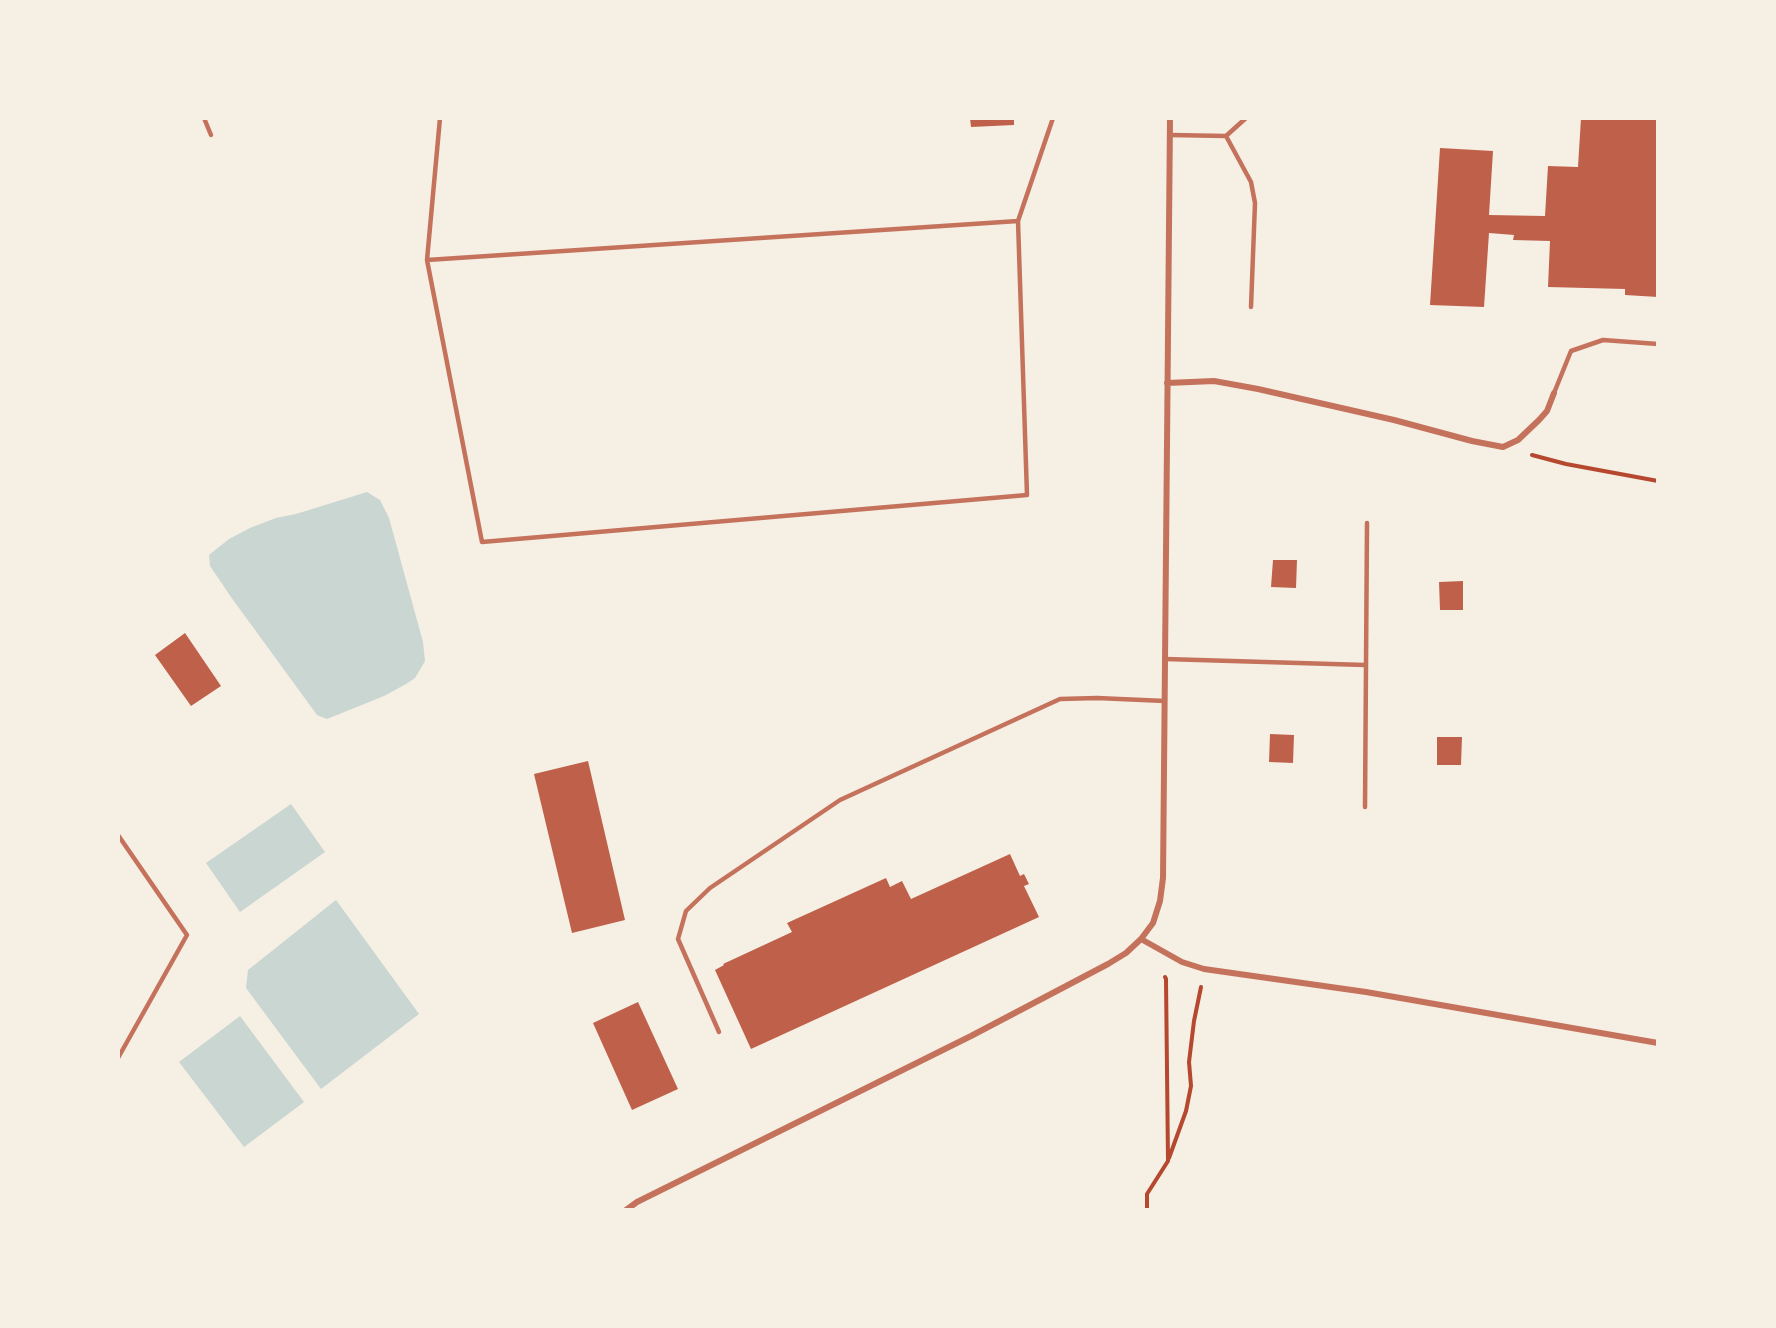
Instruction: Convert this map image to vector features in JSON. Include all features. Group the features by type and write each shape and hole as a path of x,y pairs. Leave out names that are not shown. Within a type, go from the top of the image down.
{"street":[{"path":"626,1209 971,1036 1108,964 1126,953 1142,939 1153,923 1160,901 1163,878 1170,118"},
{"path":"1167,382 1214,381 1258,389 1503,447 1518,440 1539,420 1554,393"},
{"path":"1142,939 1182,962 1205,969 1366,992 1658,1042"}],"lane":[{"path":"204,118 211,135"},
{"path":"440,118 427,260 482,542 1027,495 1018,221 1053,118"},
{"path":"1170,135 1226,136 1246,118"},
{"path":"1226,136 1251,182 1255,203 1251,307"},
{"path":"427,260 1018,221"},
{"path":"1554,393 1571,351 1603,340 1658,344"},
{"path":"1365,807 1367,524"},
{"path":"1165,659 1365,664"},
{"path":"718,1032 678,939 686,911 710,888 840,800 1060,699 1165,701"},
{"path":"118,836 187,935 118,1058"}],"path":[{"path":"1503,447 1566,464 1658,481"},
{"path":"1142,939 1166,979 1168,1161"},
{"path":"1147,1209 1147,1194 1168,1161 1186,1111 1191,1086 1189,1062 1192,1031 1205,969"}],"shaded area":[{"path":"367,492 380,500 389,518 423,642 425,661 415,678 406,684 384,696 327,719 317,715 231,597 210,566 209,555 229,539 250,528 276,518"},
{"path":"291,804 325,852 240,912 206,863"},
{"path":"336,900 419,1014 321,1089 246,988 248,970"},
{"path":"240,1016 304,1102 244,1147 179,1062"}],"building":[{"path":"970,118 1014,118 1014,125 971,127"},
{"path":"1581,118 1658,118 1658,297 1625,295 1625,289 1548,287 1550,241 1513,240 1514,235 1489,233 1484,307 1430,305 1440,148 1493,151 1489,215 1545,216 1548,166 1578,167"},
{"path":"1273,560 1297,560 1296,588 1271,587"},
{"path":"1463,581 1463,610 1440,610 1439,582"},
{"path":"185,633 221,686 191,706 155,655"},
{"path":"1270,734 1294,735 1293,763 1269,762"},
{"path":"1437,737 1462,737 1461,765 1437,765"},
{"path":"588,761 625,920 572,933 534,774"},
{"path":"1010,854 1020,876 1024,874 1029,884 1024,886 1039,917 751,1049 715,970 723,964 792,932 787,923 886,878 890,887 902,881 911,899"},
{"path":"638,1002 678,1089 632,1110 593,1023"}]}
